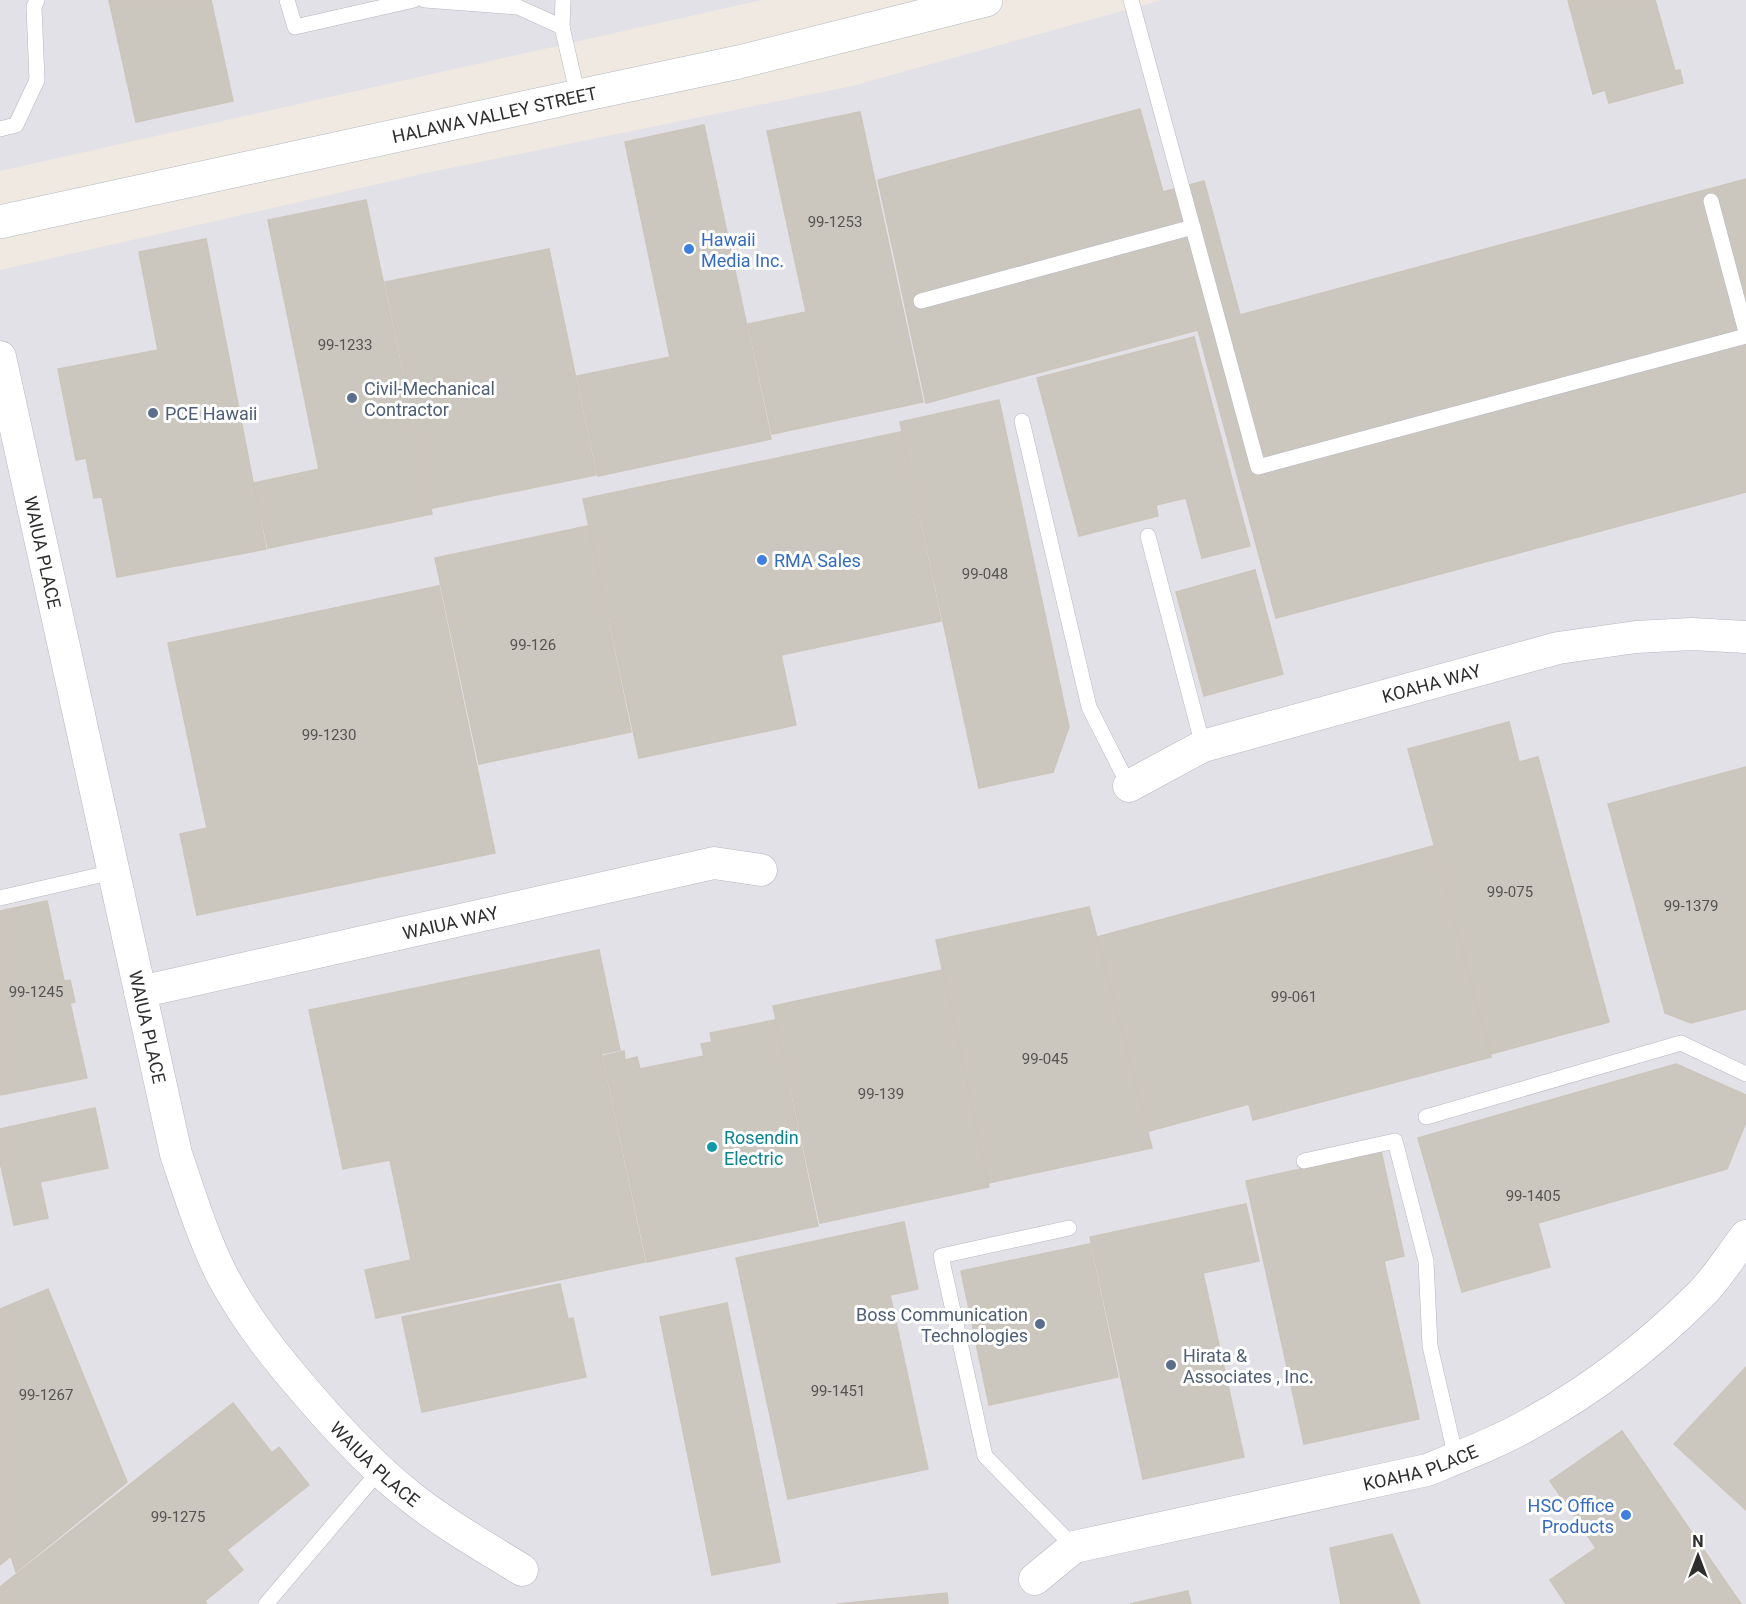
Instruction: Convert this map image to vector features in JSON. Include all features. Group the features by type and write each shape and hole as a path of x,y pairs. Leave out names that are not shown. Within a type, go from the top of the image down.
{"street":[{"name":"HALAWA VALLEY STREET","path":"0,222 739,62 948,5 986,0"},
{"name":"WAIUA PLACE","path":"0,357 176,1154 198,1220 223,1277 256,1331 334,1425 411,1497 442,1520 522,1570"},
{"name":"KOAHA WAY","path":"1129,786 1203,746 1558,648 1636,637 1692,634 1746,637"},
{"name":"WAIUA WAY","path":"140,992 714,863 760,870"},
{"name":"KOAHA PLACE","path":"1035,1579 1074,1547 1427,1470 1480,1449 1535,1421 1588,1388 1641,1349 1702,1292 1746,1236"}],"lane":[{"path":"0,129 16,125 37,80 34,7 37,0"},
{"path":"287,0 296,27 414,0"},
{"path":"425,0 518,7 562,27"},
{"path":"563,0 562,27 578,96"},
{"path":"1131,0 1258,467 1746,334 1711,201"},
{"path":"921,302 1193,226"},
{"path":"1022,421 1089,707 1129,786"},
{"path":"1148,536 1203,746"},
{"path":"0,898 113,872"},
{"path":"1426,1117 1681,1043 1746,1074"},
{"path":"1304,1161 1395,1141 1426,1261 1430,1346 1456,1458"},
{"path":"1069,1228 941,1256 985,1456 1074,1547"},
{"path":"266,1604 380,1470"}],"shaded area":[{"path":"0,0 762,0 0,171"},
{"path":"1162,0 1746,0 1746,1604 0,1604 0,270 426,173 852,86"}],"building":[{"path":"109,0 211,0 233,101 136,122"},
{"path":"1568,0 1655,0 1675,71 1680,70 1683,83 1609,103 1605,90 1593,94"},
{"path":"1140,109 1163,192 1204,181 1240,315 1746,179 1746,492 1276,618 1198,330 926,403 878,180"},
{"path":"860,112 923,402 772,434 748,324 806,312 767,131"},
{"name":"Hawaii Media Inc.","path":"704,125 771,439 598,476 577,376 670,357 625,142"},
{"path":"366,200 432,514 268,548 254,483 319,469 268,220"},
{"name":"PCE Hawaii","path":"206,239 266,549 117,577 102,497 94,498 86,458 76,460 58,369 158,350 139,252"},
{"path":"549,249 596,475 432,508 385,282"},
{"path":"1194,337 1250,546 1202,558 1186,498 1156,505 1158,516 1079,536 1037,378"},
{"path":"999,400 1069,727 1053,772 979,788 900,422"},
{"name":"RMA Sales","path":"901,432 941,621 781,655 796,725 639,758 583,499"},
{"path":"588,526 631,732 479,764 435,558"},
{"path":"1255,570 1283,674 1204,696 1176,592"},
{"path":"439,586 495,853 197,915 180,834 207,828 168,643"},
{"path":"1509,722 1519,762 1538,757 1609,1022 1491,1054 1408,749"},
{"path":"1746,767 1746,1009 1691,1023 1665,1013 1608,804"},
{"path":"1433,846 1491,1057 1253,1120 1249,1104 1149,1131 1097,937"},
{"path":"47,901 64,981 70,980 75,1002 70,1003 87,1078 0,1095 0,911"},
{"path":"1089,907 1152,1148 988,1183 936,940"},
{"path":"599,950 620,1050 601,1054 645,1262 376,1318 365,1270 411,1260 390,1160 343,1169 309,1010"},
{"path":"943,970 989,1187 820,1223 773,1006"},
{"name":"Rosendin Electric","path":"775,1020 818,1226 647,1262 603,1056 624,1051 625,1060 637,1057 640,1069 704,1056 701,1044 712,1042 710,1033"},
{"path":"1676,1064 1746,1095 1746,1122 1727,1169 1538,1223 1550,1267 1462,1292 1418,1138"},
{"path":"95,1108 108,1168 40,1182 48,1218 14,1225 0,1162 0,1129"},
{"path":"1381,1151 1404,1256 1384,1261 1419,1419 1304,1444 1246,1181"},
{"name":"Hirata & Associates , Inc.","path":"1246,1204 1259,1261 1203,1273 1244,1457 1143,1479 1090,1237"},
{"path":"904,1222 918,1289 890,1295 928,1469 788,1499 736,1258"},
{"name":"Boss Communication Technologies","path":"1090,1244 1118,1377 989,1405 961,1271"},
{"path":"560,1284 568,1319 573,1318 586,1377 422,1412 402,1317"},
{"path":"48,1289 127,1482 16,1572 11,1556 0,1565 0,1309"},
{"path":"727,1303 780,1562 712,1575 660,1317"},
{"path":"1746,1367 1746,1510 1674,1444"},
{"path":"233,1403 272,1453 279,1447 309,1485 227,1550 243,1570 205,1601 207,1604 0,1604 0,1587"},
{"name":"HSC Office Products","path":"1622,1431 1741,1604 1566,1604 1550,1580 1596,1548 1550,1481"},
{"path":"1392,1534 1420,1604 1341,1604 1330,1548"},
{"path":"1188,1591 1191,1604 1130,1604"},
{"path":"947,1593 948,1604 837,1604"}],"place":[{"name":"Hawaii Media Inc.","path":"689,249"},
{"name":"Civil-Mechanical Contractor","path":"352,398"},
{"name":"PCE Hawaii","path":"153,413"},
{"name":"RMA Sales","path":"762,560"},
{"name":"Rosendin Electric","path":"712,1147"},
{"name":"Boss Communication Technologies","path":"1040,1324"},
{"name":"Hirata & Associates , Inc.","path":"1171,1365"},
{"name":"HSC Office Products","path":"1626,1515"}]}
